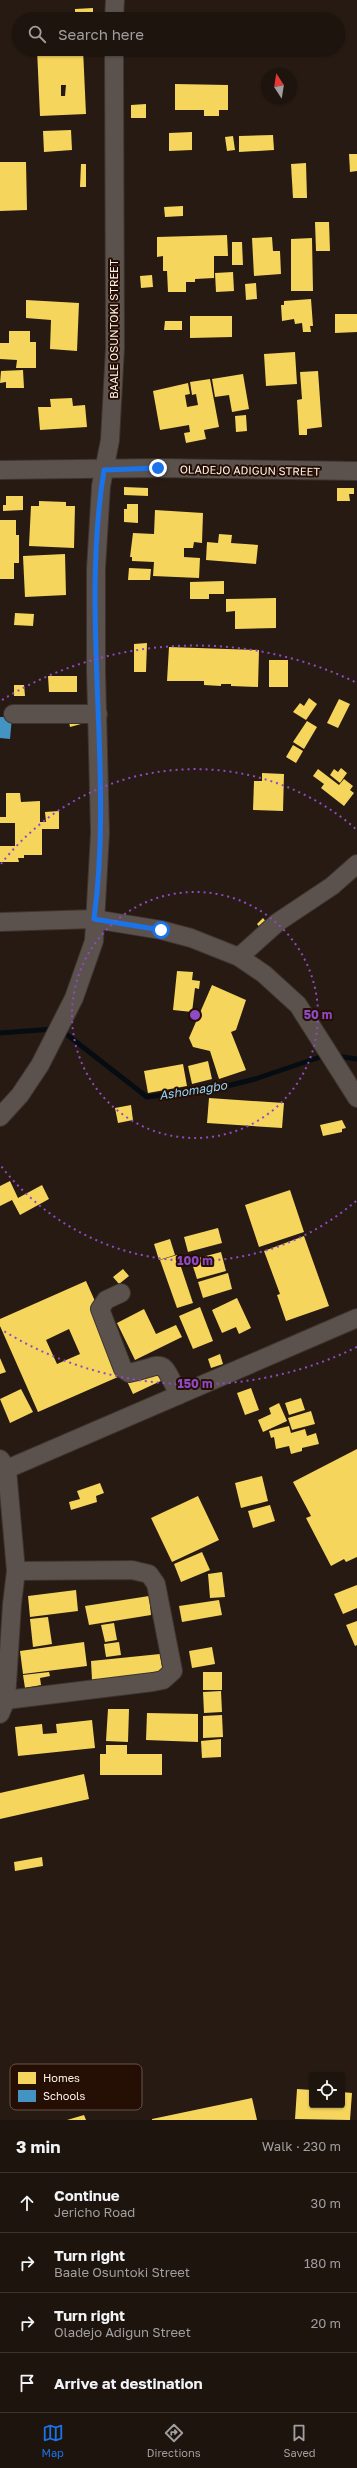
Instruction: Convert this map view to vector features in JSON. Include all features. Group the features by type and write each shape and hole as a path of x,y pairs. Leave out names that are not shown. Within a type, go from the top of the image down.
{"street":[{"path":"114,12 115,0"},
{"name":"BAALE OSUNTOKI STREET","path":"0,1117 20,1095 40,1065 74,998 90,957 94,941 94,919 100,833 96,569 104,470 110,440 115,348 114,56"},
{"name":"OLADEJO ADIGUN STREET","path":"0,470 104,470 158,468 357,471"},
{"path":"13,714 98,714"},
{"path":"239,958 278,922 332,886 357,864"},
{"path":"0,922 94,919 169,932 192,938 239,958 275,983 298,1005 357,1098"},
{"path":"121,1293 106,1300 100,1309 123,1369 128,1373 153,1365 162,1366 167,1370 180,1395"},
{"path":"16,1571 132,1570 149,1574 156,1584 173,1671 163,1680 3,1707 16,1571 6,1523 3,1464 180,1395 357,1318"}],"building: Homes":[{"path":"93,8 93,12 75,12 75,9"},
{"path":"37,56 83,56 86,114 40,116","holes":["61,85 66,85 65,96 61,96"]},
{"path":"175,84 228,85 228,110 219,110 219,116 204,116 204,110 175,110"},
{"path":"146,104 146,118 131,118 131,105"},
{"path":"71,130 72,150 44,152 43,131"},
{"path":"192,132 192,150 169,151 169,133"},
{"path":"273,135 274,150 239,152 239,136"},
{"path":"233,136 235,150 227,151 225,137"},
{"path":"349,154 357,154 357,171 350,172"},
{"path":"0,162 26,162 27,210 0,211"},
{"path":"306,163 307,198 293,198 291,164"},
{"path":"81,164 86,164 86,187 80,187"},
{"path":"183,206 183,216 165,217 164,207"},
{"path":"315,222 329,222 330,251 316,251"},
{"path":"227,235 228,256 214,256 214,278 195,279 195,282 186,282 186,292 168,292 167,271 163,271 163,256 157,257 157,237"},
{"path":"272,237 273,251 280,251 281,274 254,276 252,238"},
{"path":"312,238 313,291 291,291 291,239"},
{"path":"232,242 242,242 243,265 232,265"},
{"path":"233,272 234,291 216,292 215,273"},
{"path":"152,275 153,287 141,288 140,276"},
{"path":"256,283 257,299 246,300 245,284"},
{"path":"311,299 313,326 310,326 311,332 303,332 302,323 295,324 294,319 282,321 281,305 284,305 284,301"},
{"path":"26,300 79,303 77,351 50,349 51,320 26,318"},
{"path":"335,314 357,314 357,332 335,333"},
{"path":"190,316 232,316 232,337 190,338"},
{"path":"165,321 182,321 182,330 164,330"},
{"path":"9,331 30,331 30,342 36,342 36,368 16,368 17,360 0,359 0,343 9,343"},
{"path":"295,352 297,384 266,386 264,354"},
{"path":"23,370 24,388 6,388 6,382 0,383 1,371"},
{"path":"318,371 322,427 307,429 307,435 299,435 297,400 302,399 300,372"},
{"path":"243,374 249,409 232,412 229,395 215,397 212,379"},
{"path":"210,379 219,427 204,430 206,439 186,443 184,433 190,432 189,425 160,430 153,391 188,383 190,394 185,395 187,407 198,405 196,394 192,395 190,382"},
{"path":"72,398 73,406 85,405 87,427 40,430 38,407 51,407 50,399"},
{"path":"246,415 247,431 236,432 235,416"},
{"path":"124,487 148,488 148,496 124,495"},
{"path":"337,488 354,488 354,494 349,494 350,501 337,501"},
{"path":"6,496 23,496 23,510 3,511 3,505 6,505"},
{"path":"39,501 66,502 66,506 75,506 74,548 29,546 31,506 39,506"},
{"path":"127,504 138,504 138,523 124,522 124,509 127,509"},
{"path":"155,510 203,513 202,543 194,542 193,548 184,548 184,557 200,558 199,578 153,576 154,562 132,561 132,557 130,557 133,533 154,534"},
{"path":"0,520 16,520 16,535 19,535 19,563 14,563 14,579 0,579"},
{"path":"219,534 232,535 231,543 258,545 256,564 206,560 207,542 218,543"},
{"path":"65,554 66,595 25,597 23,556"},
{"path":"129,568 151,569 150,580 128,580"},
{"path":"224,581 224,594 209,594 209,599 190,599 190,582"},
{"path":"276,598 276,628 235,629 235,611 226,612 226,599"},
{"path":"15,613 34,614 33,626 14,625"},
{"path":"147,643 146,672 134,672 134,644"},
{"path":"169,647 259,650 258,687 231,686 231,684 221,684 221,686 204,685 204,681 167,681"},
{"path":"269,660 288,660 288,687 269,687"},
{"path":"48,676 77,676 77,692 49,692"},
{"path":"14,685 24,685 25,696 14,696"},
{"path":"309,698 317,704 306,720 293,712 300,703 304,706"},
{"path":"339,699 350,704 338,728 327,723"},
{"path":"79,714 81,724 70,727 68,716"},
{"path":"307,721 317,727 304,749 293,742"},
{"path":"293,745 303,751 296,763 286,757"},
{"path":"341,768 347,773 340,783 330,775 334,769 338,772"},
{"path":"318,769 339,785 344,779 353,786 350,790 354,793 344,806 321,788 324,784 313,776"},
{"path":"262,773 284,774 283,811 253,810 254,781 262,781"},
{"path":"6,793 20,793 21,802 40,801 40,822 46,822 45,812 59,811 59,829 42,829 42,855 24,855 24,858 18,858 19,862 0,862 0,846 15,846 15,823 0,823 0,817 6,817"},
{"path":"263,918 267,923 261,929 257,924"},
{"path":"177,971 193,972 192,980 200,981 199,989 195,988 192,1012 173,1010"},
{"path":"212,985 246,1000 236,1030 231,1032 246,1070 219,1079 210,1051 193,1047 189,1038"},
{"path":"208,1061 212,1079 192,1084 188,1066"},
{"path":"183,1064 187,1086 148,1093 144,1071"},
{"path":"209,1098 284,1103 282,1128 207,1123"},
{"path":"131,1105 133,1120 118,1123 115,1108"},
{"path":"342,1120 346,1128 342,1129 342,1132 323,1136 320,1125"},
{"path":"10,1181 18,1198 42,1185 49,1199 20,1215 12,1200 0,1206 0,1186"},
{"path":"290,1190 304,1232 259,1247 245,1205"},
{"path":"218,1228 222,1243 188,1252 184,1237"},
{"path":"304,1236 329,1306 286,1321 277,1295 280,1294 264,1251"},
{"path":"170,1239 175,1255 159,1260 154,1244"},
{"path":"221,1252 226,1271 197,1279 191,1260"},
{"path":"177,1255 193,1303 177,1308 160,1260"},
{"path":"123,1269 129,1276 119,1284 113,1277"},
{"path":"228,1273 232,1289 203,1298 198,1282"},
{"path":"86,1281 127,1373 38,1412 0,1326 0,1319","holes":["69,1329 80,1354 57,1364 46,1340"]},
{"path":"237,1298 251,1328 239,1334 236,1327 222,1333 212,1310"},
{"path":"200,1307 213,1341 193,1349 179,1316"},
{"path":"144,1309 156,1334 176,1325 182,1337 135,1360 117,1323"},
{"path":"220,1354 223,1364 211,1368 208,1359"},
{"path":"0,1358 6,1372 0,1374"},
{"path":"159,1364 165,1379 133,1394 126,1379"},
{"path":"251,1388 259,1410 245,1415 237,1393"},
{"path":"21,1389 33,1412 10,1423 0,1399"},
{"path":"301,1398 305,1410 289,1415 285,1403"},
{"path":"279,1403 287,1421 263,1432 258,1420 271,1414 269,1408"},
{"path":"311,1411 315,1424 292,1430 288,1418"},
{"path":"289,1426 291,1433 305,1429 307,1436 316,1433 319,1444 302,1448 302,1451 291,1454 289,1446 276,1449 274,1437 271,1438 269,1431"},
{"path":"357,1449 357,1557 346,1562 344,1559 331,1566 306,1518 311,1516 293,1482"},
{"path":"262,1476 268,1501 241,1508 235,1483"},
{"path":"100,1483 104,1493 96,1496 97,1502 71,1510 69,1502 80,1499 77,1491"},
{"path":"198,1496 219,1540 172,1562 151,1518"},
{"path":"270,1505 275,1521 253,1528 248,1511"},
{"path":"202,1552 210,1570 181,1582 174,1564"},
{"path":"222,1572 225,1597 210,1598 208,1574"},
{"path":"357,1585 357,1608 343,1614 334,1594"},
{"path":"76,1590 78,1611 30,1617 28,1596"},
{"path":"149,1596 151,1615 89,1625 85,1606"},
{"path":"219,1600 222,1615 182,1622 179,1606"},
{"path":"48,1617 52,1644 33,1647 30,1619"},
{"path":"357,1621 357,1645 355,1646 346,1625"},
{"path":"114,1623 117,1640 105,1642 101,1625"},
{"path":"84,1642 87,1666 23,1674 20,1651"},
{"path":"119,1642 121,1655 106,1657 104,1644"},
{"path":"212,1647 215,1664 192,1668 189,1651"},
{"path":"160,1654 163,1673 92,1680 91,1661"},
{"path":"49,1672 50,1676 40,1678 41,1685 25,1688 23,1675"},
{"path":"203,1672 222,1672 222,1690 203,1690"},
{"path":"221,1691 222,1712 204,1713 203,1692"},
{"path":"108,1709 129,1709 128,1742 106,1741"},
{"path":"147,1713 198,1714 198,1742 146,1740"},
{"path":"222,1715 223,1737 203,1738 203,1716"},
{"path":"92,1720 95,1748 18,1756 15,1727 42,1724 43,1734 57,1733 56,1724"},
{"path":"221,1739 221,1757 202,1758 201,1741"},
{"path":"106,1745 127,1745 127,1754 162,1754 162,1775 100,1775 100,1754 106,1754"},
{"path":"84,1774 89,1799 0,1819 0,1793"},
{"path":"42,1857 43,1866 15,1871 14,1862"},
{"path":"297,2089 309,2090 309,2108 345,2108 345,2092 352,2093 350,2120 295,2119"},
{"path":"252,2098 257,2120 152,2120 152,2119"},
{"path":"84,2115 86,2120 67,2120"}],"building: Schools":[{"path":"0,717 12,717 10,739 0,738"}],"waterway":[{"name":"Ashomagbo","path":"0,1033 53,1029"},
{"name":"Ashomagbo","path":"61,1030 147,1097 219,1088 255,1079 326,1055"},
{"name":"Ashomagbo","path":"336,1056 357,1059"}],"route":[{"path":"158,468 104,470 101,486 96,569 96,670 100,833 98,894 94,919 161,930"}]}
